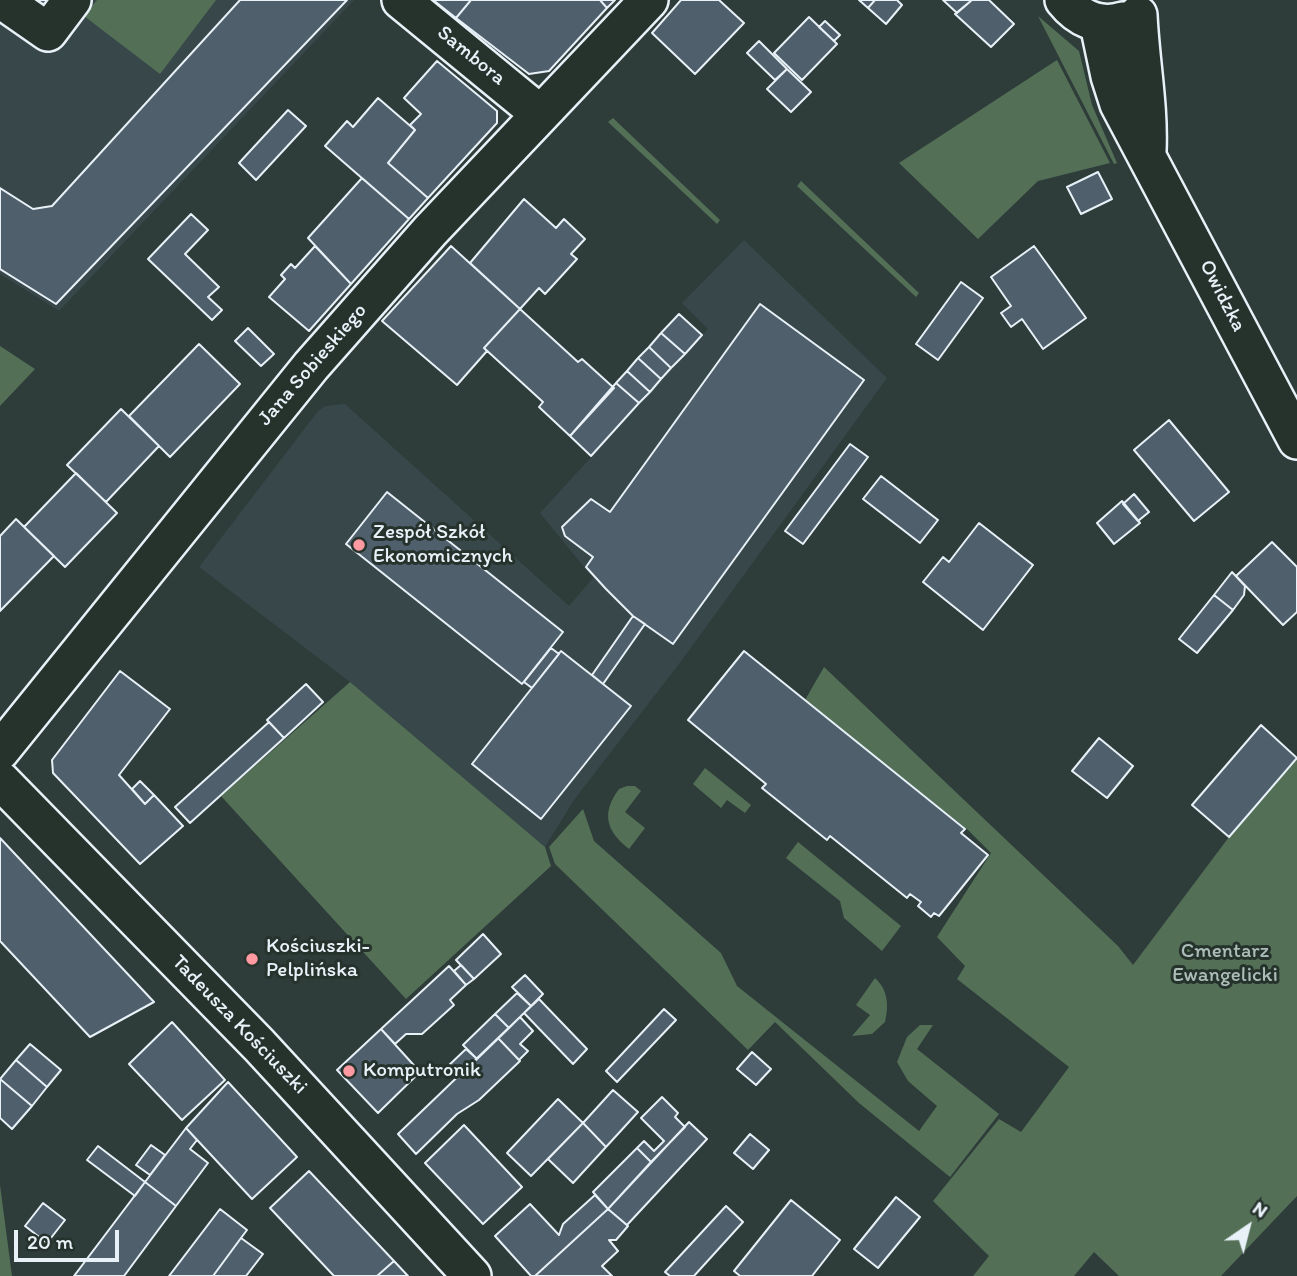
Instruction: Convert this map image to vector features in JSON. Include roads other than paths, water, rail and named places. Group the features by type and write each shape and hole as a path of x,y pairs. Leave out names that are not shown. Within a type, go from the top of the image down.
{"street":[{"path":"2,0 48,32 72,0"},
{"name":"Sambora","path":"401,0 540,114"},
{"name":"Jana Sobieskiego","path":"0,751 282,400 430,231 649,0"},
{"path":"1064,0 1084,18 1099,23 1119,23 1145,7"},
{"path":"1145,7 1141,71 1149,111 1147,152"},
{"name":"Owidzka","path":"1099,23 1119,104 1147,152 1297,440"},
{"name":"Tadeusza Kościuszki","path":"0,780 259,1045 472,1276"}],"place":[{"name":"Zespół Szkół Ekonomicznych","path":"359,545"},
{"name":"Kościuszki- Pelplińska","path":"252,959"},
{"name":"Komputronik","path":"349,1071"}],"park label":[{"name":"Cmentarz Ewangelicki","path":"1225,964"}]}
